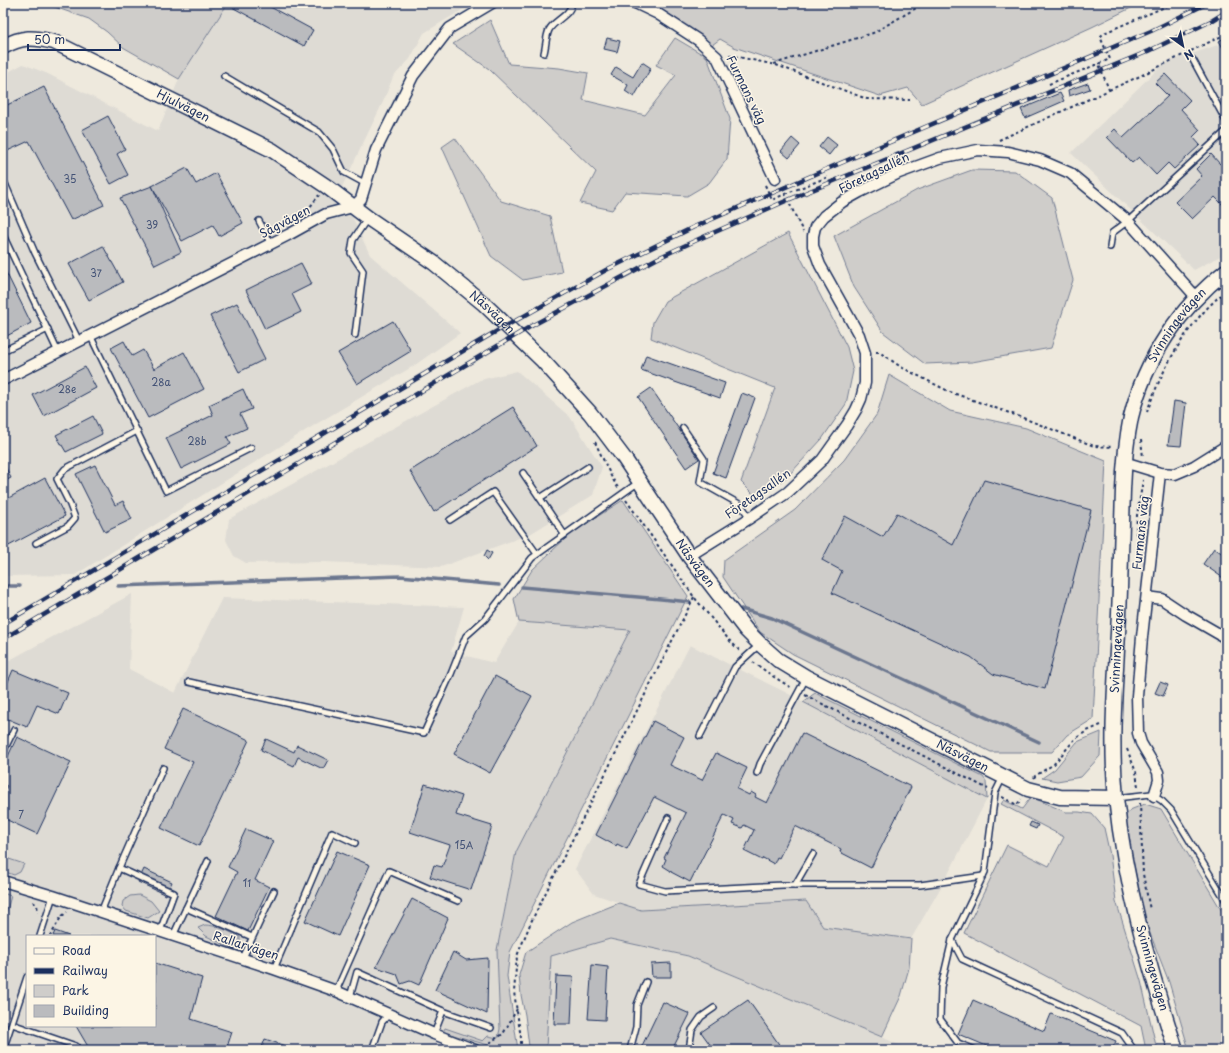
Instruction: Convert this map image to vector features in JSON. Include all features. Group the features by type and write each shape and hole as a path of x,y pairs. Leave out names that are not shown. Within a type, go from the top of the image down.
{"street":[{"path":"353,207 362,199 376,150 413,76 450,28 492,3"},
{"name":"Furmans väg","path":"635,3 658,14 698,40 717,58 775,179"},
{"name":"Hjulvägen","path":"3,47 14,41 35,38 54,42 272,150 326,186 353,207"},
{"name":"Företagsallén","path":"689,556 750,518 788,492 822,460 834,445 861,399 865,383 865,353 859,335 820,265 813,246 813,236 816,227 824,216 842,202 860,192 899,173 940,158 978,150 1015,153 1040,160 1070,173 1128,221 1197,298"},
{"name":"Sågvägen","path":"3,380 271,244 326,214 353,207"},
{"name":"Näsvägen","path":"353,207 434,263 483,302 518,335 580,401 640,481 689,556 746,630 778,660 806,677 1028,788 1060,797 1116,798"},
{"name":"Svinningevägen","path":"1176,1050 1163,1010 1135,909 1126,866 1116,798 1113,725 1124,462 1132,415 1147,371 1168,334 1197,298 1226,271"},
{"path":"1124,462 1160,473 1175,474 1194,466 1226,446"},
{"name":"Furmans väg","path":"1154,796 1159,780 1158,772 1141,743 1138,733 1137,718 1139,668 1160,473"},
{"path":"1147,596 1162,599 1226,638"},
{"name":"Rallarvägen","path":"3,881 243,958 336,991 434,1034 475,1050"}],"lane":[{"path":"544,53 549,29 565,15 572,7 572,3"},
{"path":"1193,60 1226,121"},
{"path":"224,76 319,132 333,149 344,172 366,184"},
{"path":"1110,247 1112,233 1128,221 1226,132"},
{"path":"3,179 35,253 79,341"},
{"path":"355,335 364,271 351,253 354,240 368,218"},
{"path":"260,221 271,244"},
{"path":"3,235 58,352"},
{"path":"3,351 48,329"},
{"path":"90,335 166,491 251,448"},
{"path":"683,428 704,458 700,482 741,505 750,518"},
{"path":"36,543 68,526 74,518 70,505 57,479 65,469 137,431"},
{"path":"540,498 588,467"},
{"path":"523,473 564,534"},
{"path":"188,682 424,733 451,674 466,636 485,619 532,558 640,481"},
{"path":"450,520 493,492 536,554"},
{"path":"700,736 735,667 760,644"},
{"path":"757,773 760,764 806,677"},
{"path":"3,752 14,730"},
{"path":"101,912 164,768"},
{"path":"974,1050 958,1043 940,1019 941,987 952,940 985,872 995,793 1003,776"},
{"path":"1116,798 1151,794 1162,801 1171,810 1226,901"},
{"path":"668,818 639,884 665,891 795,885 920,885 983,876"},
{"path":"274,969 332,832 356,843"},
{"path":"795,885 813,854"},
{"path":"173,936 208,861"},
{"path":"119,868 174,893 160,931"},
{"path":"336,991 389,871 458,901"},
{"path":"243,958 274,891"},
{"path":"40,935 53,896"},
{"path":"186,908 252,936"},
{"path":"952,940 962,959 1122,1033 1134,1050"},
{"path":"350,997 357,972 443,1011 491,1028"},
{"path":"3,1050 26,980"},
{"path":"630,1050 636,1027 636,1005 646,982"},
{"path":"688,1050 692,1030 701,1017 714,1008"},
{"path":"434,1034 443,1011"},
{"path":"372,1050 382,1022 389,1014"},
{"path":"12,1024 76,1046 75,1050"}],"path":[{"path":"773,64 873,33 925,3"},
{"path":"1049,84 1110,59 1101,39 1101,36 1104,33 1174,3"},
{"path":"978,150 1138,77 1226,34"},
{"path":"717,58 731,55 773,64 866,99 910,100"},
{"path":"1099,64 1109,90"},
{"path":"775,179 764,184 772,200 828,177"},
{"path":"306,213 326,186"},
{"path":"785,194 802,231 813,236"},
{"path":"1147,413 1154,391 1180,343 1194,324 1218,297 1226,291"},
{"path":"865,353 879,352 901,367 950,392 1018,416 1094,446 1110,446"},
{"path":"592,437 611,476 694,597 729,640 746,656 774,677 798,691 1017,805 1035,776 1054,764 1075,739 1100,725 1113,725"},
{"path":"1141,439 1144,468"},
{"path":"521,1050 521,1038 514,992 517,956 531,922 694,597"},
{"path":"1127,747 1136,772 1140,796 1143,874 1151,913"},
{"path":"29,899 37,905 39,914"},
{"path":"52,935 61,917 66,911 71,913"},
{"path":"484,1050 492,1041 503,1034 517,1008"}],"shaded area":[{"path":"228,3 450,3 465,8 424,33 410,59 393,77 383,102 340,191 370,255 460,333 415,365 308,429 75,575 3,576 3,75 23,64 48,74 158,131 179,79"},
{"path":"1226,42 1226,253 1194,270 1071,153 1163,64"},
{"path":"517,371 570,417 602,467 593,495 530,534 441,567 324,562 246,563 234,556 226,540 229,519 480,380"},
{"path":"132,594 129,669 175,693 222,598 464,607 451,652 494,663 519,622 630,630 516,852 497,950 500,1029 498,1038 501,1050 3,1050 3,665"},
{"path":"690,645 783,691 987,799 945,880 911,939 823,927 806,901 641,910 594,894 575,869"},
{"path":"610,939 688,956 882,1037 909,1050 546,1050 551,956"}],"green space":[{"path":"43,3 228,3 179,79 123,47 107,32 89,19"},
{"path":"652,3 1141,3 1092,27 922,104 908,88 880,96 734,47 720,39 712,45"},
{"path":"490,20 509,64 559,68 588,73 583,100 645,115 676,75 656,65 675,38 707,57 730,119 727,159 709,183 687,196 625,192 612,210 580,203 596,172 489,69 453,44"},
{"path":"455,138 501,201 550,216 562,272 523,280 491,256 442,147"},
{"path":"972,170 1015,171 1052,198 1073,280 1051,348 972,362 925,364 883,332 854,287 834,236 917,190"},
{"path":"788,233 847,347 853,371 846,404 822,439 789,475 758,499 741,482 775,388 651,338 653,322 665,301"},
{"path":"889,375 950,411 1026,428 1106,461 1093,719 1067,735 1052,752 991,752 793,654 760,632 723,577 724,560 795,510 844,460 877,414"},
{"path":"623,500 688,596 510,952 507,976 518,1050 505,1050 443,1032 445,1028 483,1041 488,1036 498,1038 500,1029 497,950 516,852 630,630 519,622 514,599 532,570 569,535"},
{"path":"815,693 983,777 986,781 987,799 803,702"},
{"path":"1101,732 1100,756 1081,777 1057,781 1042,778 1055,769 1077,742"},
{"path":"1031,797 1066,812 1092,814 1104,828 1110,855 1116,901 1141,981 1157,1050 1146,1050 1141,1026 964,933 1007,845 1049,866 1064,837 1001,804 1004,800 1022,809"},
{"path":"1145,804 1161,809 1226,918 1226,1050 1189,1050 1169,982 1146,923 1125,817 1130,810"},
{"path":"3,857 24,864 20,872 14,875 3,871"},
{"path":"3,893 11,896 5,917 3,917"},
{"path":"139,895 151,901 159,911 148,918 126,911 122,906 123,901 130,896"},
{"path":"806,901 823,927 911,939 909,968 901,996 882,1037 688,956 610,939 551,956 546,1049 529,1046 519,975 526,952 572,922 619,903 641,910"},
{"path":"205,925 219,927 228,931 240,937 240,941 230,947 206,936 198,928"}],"building":[{"path":"231,3 263,3 313,30 304,46 230,6"},
{"path":"1226,37 1226,53 1219,41"},
{"path":"607,38 620,41 617,52 604,49"},
{"path":"642,62 651,68 634,97 625,91 628,85 611,75 616,67 633,77"},
{"path":"1165,74 1190,100 1181,109 1200,130 1193,137 1200,145 1174,169 1168,163 1156,175 1139,157 1132,163 1107,137 1115,129 1123,138 1168,96 1155,83"},
{"path":"1088,83 1090,89 1069,96 1068,90"},
{"path":"44,87 104,205 71,220 29,141 3,153 3,107"},
{"path":"1060,93 1064,101 1025,118 1021,109"},
{"path":"108,116 125,149 117,154 128,175 111,184 82,130"},
{"path":"827,137 837,145 829,155 819,147"},
{"path":"792,138 800,145 789,158 781,151"},
{"path":"1211,154 1220,164 1226,158 1226,208 1215,197 1192,219 1175,202 1202,176 1196,169"},
{"path":"187,168 196,184 216,173 243,223 219,236 213,225 182,241 152,186"},
{"path":"152,186 181,252 155,265 120,198"},
{"path":"103,246 123,282 89,300 69,264"},
{"path":"301,263 312,284 292,294 301,312 265,329 246,290"},
{"path":"3,266 31,323 3,338"},
{"path":"237,303 265,359 239,372 210,316"},
{"path":"393,321 411,351 357,384 338,353"},
{"path":"124,341 132,356 143,350 154,369 184,352 204,389 148,418 111,348"},
{"path":"646,355 725,383 720,398 641,370"},
{"path":"85,367 96,388 44,416 33,395"},
{"path":"651,388 699,459 686,468 638,397"},
{"path":"243,389 252,409 240,414 247,428 227,437 231,444 181,469 166,438 213,415 209,405"},
{"path":"742,393 755,398 726,478 713,473"},
{"path":"1174,401 1186,403 1181,446 1168,445"},
{"path":"513,407 537,446 434,512 410,471"},
{"path":"93,416 102,434 66,452 56,435"},
{"path":"3,462 11,478 3,482"},
{"path":"95,465 115,505 123,501 132,519 105,532 76,474"},
{"path":"45,478 65,516 3,549 3,501"},
{"path":"984,480 1091,510 1045,689 993,674 971,657 832,593 842,571 822,560 845,516 883,537 897,513 953,545"},
{"path":"1214,548 1226,556 1226,580 1203,564"},
{"path":"487,550 492,553 488,560 484,556"},
{"path":"13,670 68,693 59,714 37,705 27,727 3,717 3,693"},
{"path":"495,676 532,696 490,773 454,754"},
{"path":"1160,682 1168,685 1163,696 1155,693"},
{"path":"183,709 249,740 199,846 161,828 193,762 164,749"},
{"path":"653,721 684,737 670,765 702,780 716,753 747,768 737,789 749,795 751,792 756,795 755,797 767,803 802,733 911,787 871,868 840,852 841,849 795,826 779,858 777,857 774,864 763,858 762,860 744,851 754,830 744,825 742,828 732,824 734,820 724,815 690,882 663,866 666,859 664,858 686,813 654,797 627,849 617,844 616,846 596,835"},
{"path":"17,737 71,762 37,834 3,818 3,794 7,786 3,784 3,767"},
{"path":"266,739 294,752 297,745 328,760 323,769 298,757 294,766 261,750"},
{"path":"425,784 462,796 456,815 492,826 471,890 430,877 434,865 442,867 450,845 410,832"},
{"path":"1031,822 1038,825 1036,829 1029,826"},
{"path":"246,829 273,841 255,880 269,887 248,931 216,916 237,872 228,867"},
{"path":"337,851 370,865 338,936 305,921"},
{"path":"144,869 172,882 166,895 138,882"},
{"path":"412,899 448,918 419,985 410,981 401,984 397,974 376,967"},
{"path":"55,931 66,935 53,935"},
{"path":"453,952 466,960 488,958 487,1014 435,990"},
{"path":"156,963 202,978 191,1019 232,1032 226,1050 90,1050 77,1027 156,1027"},
{"path":"671,963 671,977 652,977 651,964"},
{"path":"592,965 608,967 605,1020 588,1019"},
{"path":"556,976 573,977 571,1024 554,1024"},
{"path":"748,1000 783,1050 714,1050 701,1032"},
{"path":"973,1000 1044,1031 1051,1014 1116,1041 1112,1050 996,1050 958,1034"},
{"path":"663,1002 690,1014 672,1050 640,1050"},
{"path":"265,1039 297,1050 261,1050"}],"waterway":[{"path":"118,586 400,576 499,585"},
{"path":"3,586 20,586"},
{"path":"522,587 690,602"},
{"path":"741,609 772,618 1039,742"}],"railway":[{"path":"3,624 490,335 606,270 694,227 1151,31 1208,3"},
{"path":"3,639 533,325 658,258 788,200 1149,51 1213,20 1226,12"}]}
